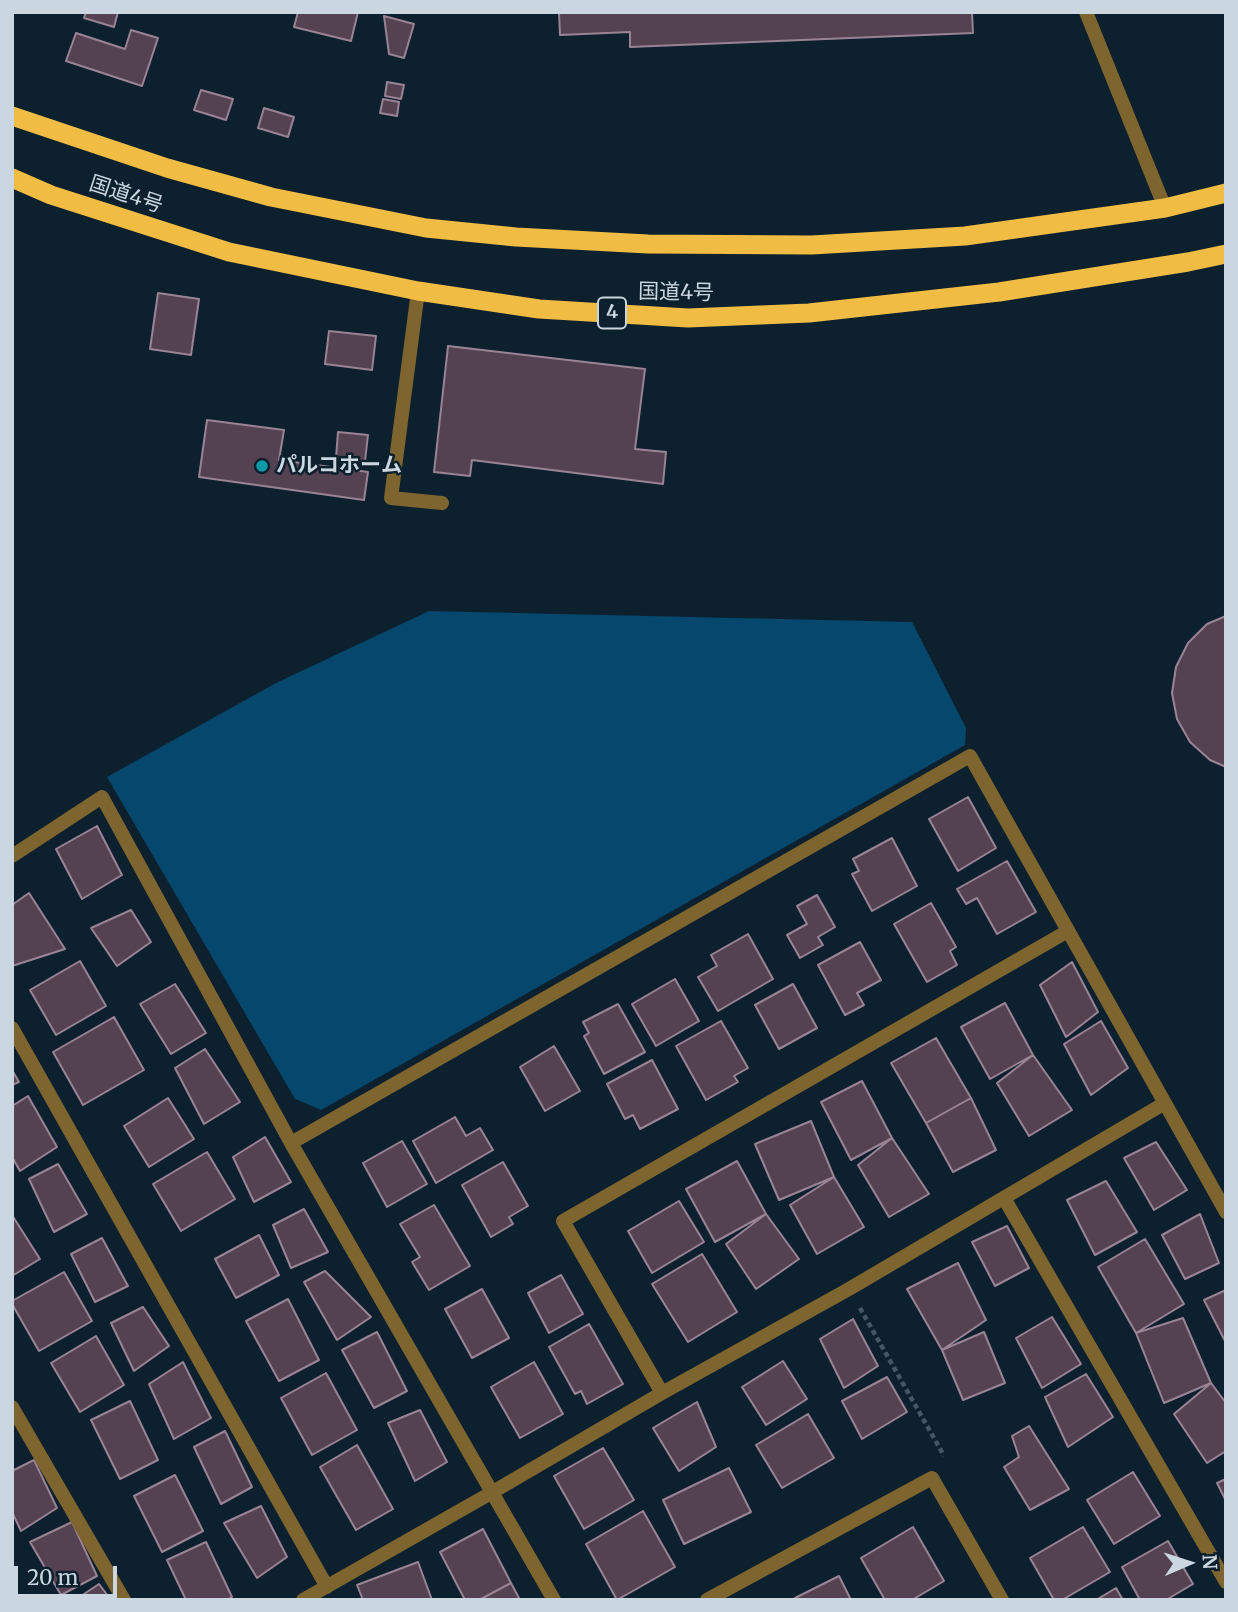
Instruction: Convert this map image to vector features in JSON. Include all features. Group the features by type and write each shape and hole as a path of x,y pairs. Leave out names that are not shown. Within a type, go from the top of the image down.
{"highway":[{"name":"国道4号","path":"12,116 167,168 271,197 426,229 516,237 648,244 813,246 965,236 1165,208 1226,193"},
{"name":"国道4号","path":"12,178 51,195 229,252 418,291 539,309 688,318 809,313 999,292 1226,254"}],"street":[{"path":"1086,12 1165,208"},
{"path":"418,291 391,498 442,503"},
{"path":"291,1143 970,757 1226,1212"},
{"path":"12,856 102,797 291,1143 554,1600"},
{"path":"662,1393 563,1221 1068,930"},
{"path":"12,1028 327,1587"},
{"path":"303,1600 662,1393 849,1289 1166,1103"},
{"path":"1004,1198 1226,1583"},
{"path":"12,1407 124,1600"},
{"path":"708,1600 932,1478 1002,1600"}],"path":[{"path":"849,1289 943,1454 932,1478"}],"shaded area":[{"path":"429,611 912,622 966,728 965,745 321,1110 295,1099 107,777 276,683"}],"building":[{"path":"86,12 118,12 114,27 84,18"},
{"path":"298,12 358,12 351,41 294,27"},
{"path":"559,12 972,12 973,33 630,47 630,32 560,35"},
{"path":"384,16 414,24 404,58 389,54"},
{"path":"131,30 158,38 142,86 66,61 76,33 125,49"},
{"path":"387,82 404,85 401,99 385,96"},
{"path":"201,90 233,99 226,120 194,110"},
{"path":"383,99 399,102 397,116 380,113"},
{"path":"264,108 294,117 288,137 258,128"},
{"path":"158,293 199,299 191,355 150,349"},
{"path":"329,331 376,336 372,370 325,364"},
{"path":"448,346 645,369 635,449 666,452 663,484 472,460 470,476 434,472"},
{"name":"パルコホーム","path":"207,420 284,430 279,460 368,472 364,500 199,477"},
{"path":"338,432 368,435 365,461 336,458"},
{"path":"1226,616 1226,767 1210,760 1190,742 1177,719 1172,693 1176,667 1188,643 1207,624"},
{"path":"968,797 996,848 958,871 929,819"},
{"path":"97,826 122,875 82,899 56,849"},
{"path":"892,838 917,886 872,911 852,874 859,871 853,859"},
{"path":"1007,861 1036,912 997,934 977,898 966,904 957,889"},
{"path":"29,893 65,949 12,966 12,905"},
{"path":"817,895 835,927 818,937 823,945 800,958 787,935 807,924 797,906"},
{"path":"931,903 956,947 950,951 957,965 927,982 894,924"},
{"path":"131,910 151,942 117,966 91,928"},
{"path":"748,934 773,979 718,1011 698,977 717,966 711,955"},
{"path":"860,942 881,980 857,993 864,1005 845,1015 818,965"},
{"path":"80,961 106,1006 56,1035 30,990"},
{"path":"1072,962 1098,1012 1066,1037 1040,985"},
{"path":"675,979 699,1021 656,1046 632,1004"},
{"path":"175,984 206,1033 171,1054 140,1004"},
{"path":"793,984 817,1028 779,1049 755,1005"},
{"path":"1005,1003 1033,1055 990,1079 961,1027"},
{"path":"618,1004 645,1052 604,1074 584,1036 589,1033 583,1022"},
{"path":"114,1017 144,1070 83,1105 53,1052"},
{"path":"721,1021 748,1068 734,1076 738,1082 706,1100 676,1046"},
{"path":"1101,1021 1128,1068 1091,1095 1064,1044"},
{"path":"936,1038 971,1098 926,1123 891,1063"},
{"path":"554,1046 580,1091 545,1111 520,1067"},
{"path":"205,1049 240,1102 204,1124 175,1068"},
{"path":"1033,1055 1072,1110 1029,1136 997,1083"},
{"path":"652,1060 678,1109 640,1129 633,1115 625,1119 607,1084"},
{"path":"12,1070 19,1082 12,1085"},
{"path":"862,1081 892,1138 851,1160 821,1102"},
{"path":"28,1096 57,1147 20,1171 12,1157 12,1106"},
{"path":"168,1098 194,1139 149,1167 124,1126"},
{"path":"971,1098 996,1150 953,1172 926,1123"},
{"path":"455,1117 466,1136 480,1128 493,1150 436,1183 413,1141"},
{"path":"811,1121 834,1177 779,1200 755,1144"},
{"path":"265,1137 291,1182 254,1202 233,1157"},
{"path":"892,1138 929,1194 889,1217 858,1165"},
{"path":"402,1141 427,1184 387,1207 363,1163"},
{"path":"1156,1142 1187,1190 1154,1210 1124,1158"},
{"path":"207,1152 235,1199 181,1231 153,1184"},
{"path":"737,1161 766,1214 715,1242 686,1189"},
{"path":"503,1162 528,1206 509,1217 513,1224 491,1237 462,1185"},
{"path":"58,1164 87,1214 54,1232 29,1179"},
{"path":"834,1177 864,1227 817,1254 790,1205"},
{"path":"1106,1181 1137,1232 1095,1255 1067,1200"},
{"path":"679,1201 704,1242 652,1273 628,1231"},
{"path":"434,1205 470,1266 429,1290 412,1262 420,1257 400,1224"},
{"path":"304,1209 328,1252 291,1268 273,1225"},
{"path":"766,1214 799,1259 756,1289 726,1244"},
{"path":"1200,1214 1219,1263 1185,1279 1162,1235"},
{"path":"12,1215 40,1259 12,1276"},
{"path":"1007,1226 1029,1268 995,1286 972,1242"},
{"path":"259,1235 279,1275 236,1298 215,1259"},
{"path":"102,1238 128,1286 95,1302 71,1254"},
{"path":"1145,1239 1184,1304 1136,1333 1098,1267"},
{"path":"702,1254 737,1312 688,1342 652,1284"},
{"path":"958,1263 986,1320 942,1350 907,1289"},
{"path":"325,1271 371,1317 337,1340 304,1282"},
{"path":"64,1272 92,1321 39,1351 12,1301"},
{"path":"561,1275 583,1314 549,1333 528,1293"},
{"path":"482,1289 509,1338 472,1358 445,1309"},
{"path":"1226,1290 1226,1343 1204,1300"},
{"path":"288,1299 319,1360 279,1381 246,1321"},
{"path":"143,1307 169,1346 134,1371 111,1323"},
{"path":"1052,1317 1081,1364 1042,1388 1016,1338"},
{"path":"1183,1318 1211,1383 1164,1403 1136,1333"},
{"path":"853,1319 878,1366 844,1388 820,1339"},
{"path":"589,1324 623,1384 587,1404 581,1391 575,1394 549,1347"},
{"path":"377,1332 407,1391 374,1408 342,1350"},
{"path":"984,1332 1005,1383 963,1400 942,1350"},
{"path":"96,1336 124,1385 80,1412 51,1363"},
{"path":"783,1361 807,1399 766,1425 742,1387"},
{"path":"183,1362 211,1418 174,1439 149,1384"},
{"path":"534,1362 563,1414 520,1438 491,1387"},
{"path":"326,1373 357,1430 312,1455 281,1398"},
{"path":"1086,1374 1113,1417 1068,1447 1045,1397"},
{"path":"887,1377 907,1412 862,1439 842,1401"},
{"path":"1211,1383 1226,1403 1226,1451 1207,1463 1174,1414"},
{"path":"130,1401 158,1460 120,1479 91,1420"},
{"path":"697,1402 716,1447 679,1471 653,1428"},
{"path":"420,1410 447,1462 415,1481 388,1423"},
{"path":"808,1414 834,1458 782,1488 756,1445"},
{"path":"1029,1426 1069,1489 1030,1510 1004,1467 1019,1457 1012,1436"},
{"path":"225,1431 252,1487 221,1504 194,1447"},
{"path":"357,1445 393,1509 356,1530 320,1467"},
{"path":"603,1448 634,1500 584,1529 554,1476"},
{"path":"34,1460 57,1508 21,1531 12,1512 12,1471"},
{"path":"729,1468 751,1512 684,1544 663,1500"},
{"path":"1133,1472 1160,1516 1114,1544 1087,1500"},
{"path":"175,1475 203,1531 162,1552 134,1496"},
{"path":"1226,1479 1226,1501 1217,1483"},
{"path":"261,1506 287,1557 257,1578 224,1523"},
{"path":"643,1511 675,1567 617,1600 586,1544"},
{"path":"72,1522 97,1576 61,1595 30,1542"},
{"path":"913,1527 944,1581 912,1600 885,1600 861,1558"},
{"path":"1083,1527 1110,1572 1062,1600 1054,1600 1030,1558"},
{"path":"483,1529 511,1583 479,1600 465,1600 440,1552"},
{"path":"1168,1541 1193,1584 1166,1600 1140,1600 1122,1567"},
{"path":"206,1542 232,1597 227,1600 186,1600 167,1560"},
{"path":"418,1562 432,1600 363,1600 357,1585"},
{"path":"839,1576 851,1600 796,1600 795,1598"},
{"path":"511,1583 520,1600 479,1600"},
{"path":"99,1584 111,1600 75,1600"},
{"path":"1116,1588 1123,1600 1096,1600"}],"place":[{"name":"パルコホーム","path":"262,466"}]}
